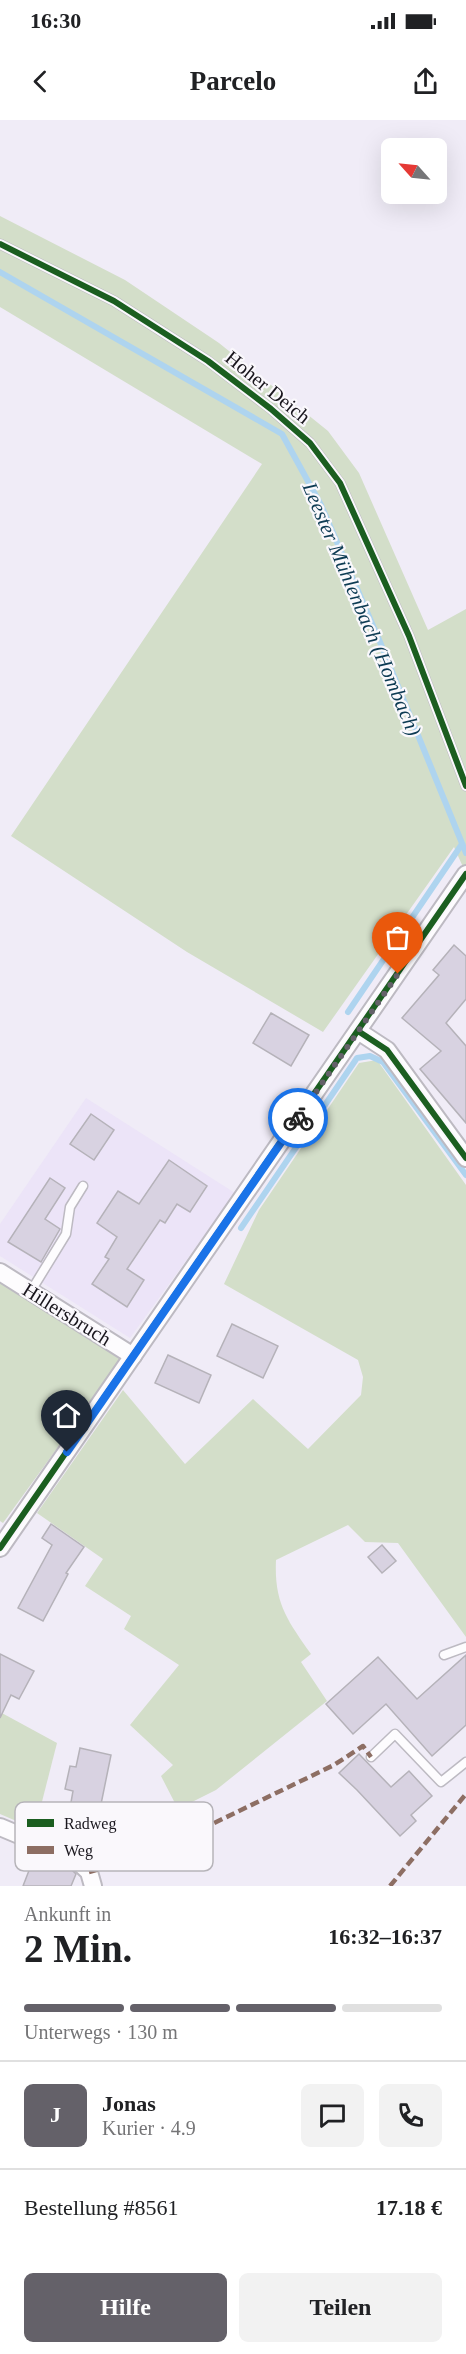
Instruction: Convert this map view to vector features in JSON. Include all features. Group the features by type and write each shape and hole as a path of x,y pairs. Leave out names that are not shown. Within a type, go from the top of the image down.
{"street":[{"path":"0,1548 465,876"},
{"path":"358,1031 387,1050 466,1158"},
{"name":"Hillersbruch","path":"0,1272 133,1356"},
{"path":"0,1827 15,1833"},
{"path":"88,1871 93,1886"}],"lane":[{"name":"Hoher Deich","path":"0,244 114,301 208,361 271,409 310,443 340,483 409,636 466,786"},
{"path":"31,1291 66,1234 70,1208 83,1186"},
{"path":"444,1655 466,1647"},
{"path":"371,1757 395,1734 441,1782 466,1762"}],"shaded area":[{"path":"86,1098 235,1193 130,1338 0,1256 0,1224"}],"green space":[{"path":"0,216 125,280 219,343 328,431 359,473 428,630 466,609 466,864 463,867 454,847 323,1032 187,952 11,836 262,464 0,307"},
{"path":"377,1060 466,1185 466,1637 398,1543 365,1542 348,1525 276,1560 280,1600 289,1621 311,1654 301,1662 327,1701 216,1790 192,1802 174,1802 161,1776 173,1765 130,1725 179,1665 124,1629 131,1616 85,1586 103,1559 37,1513 123,1390 185,1464 253,1399 308,1449 361,1395 363,1377 358,1360 224,1284 259,1210 359,1063"},
{"path":"0,1280 42,1305 121,1360 3,1523 0,1521"},
{"path":"0,1712 57,1743 42,1802 15,1802 15,1820 0,1814"}],"building":[{"path":"454,945 466,956 466,999 446,1023 466,1046 466,1123 420,1069 441,1051 402,1018 439,975 433,970"},
{"path":"271,1013 309,1035 291,1066 253,1043"},
{"path":"91,1114 114,1130 94,1160 70,1144"},
{"path":"169,1160 207,1186 190,1212 177,1204 165,1223 160,1220 127,1269 144,1280 127,1307 92,1284 109,1259 105,1257 117,1237 97,1223 118,1191 139,1204"},
{"path":"50,1178 65,1188 45,1219 60,1229 41,1262 8,1242"},
{"path":"232,1324 278,1346 263,1378 217,1356"},
{"path":"168,1355 211,1375 199,1403 155,1383"},
{"path":"51,1524 84,1547 66,1573 68,1574 43,1621 18,1608 52,1545 42,1538"},
{"path":"382,1545 396,1561 382,1573 368,1557"},
{"path":"0,1654 34,1671 19,1699 11,1695 0,1718"},
{"path":"466,1655 466,1725 432,1756 386,1704 353,1734 326,1704 378,1657 417,1699"},
{"path":"80,1748 111,1755 101,1802 71,1802 73,1791 65,1789 70,1766 76,1767"},
{"path":"359,1754 391,1787 409,1771 432,1796 411,1815 416,1821 400,1836 339,1773"},
{"path":"29,1871 73,1871 76,1874 71,1886 23,1886"}],"waterway":[{"name":"Leester Mühlenbach (Hombach)","path":"0,272 282,434 321,505 466,853"},
{"path":"348,1012 462,844"},
{"path":"241,1228 357,1058 370,1056 383,1062 466,1175"}],"marked path":[{"path":"213,1824 334,1765 363,1746 371,1757"},
{"path":"390,1886 466,1794"}],"cycle path":[{"path":"0,244 114,301 208,361 271,409 310,443 340,483 409,636 466,786"},
{"path":"0,1548 466,874"},
{"path":"358,1031 387,1050 466,1158"}],"way so far":[{"path":"298,1118 398,974"}],"route":[{"path":"67,1452 298,1118"}]}
